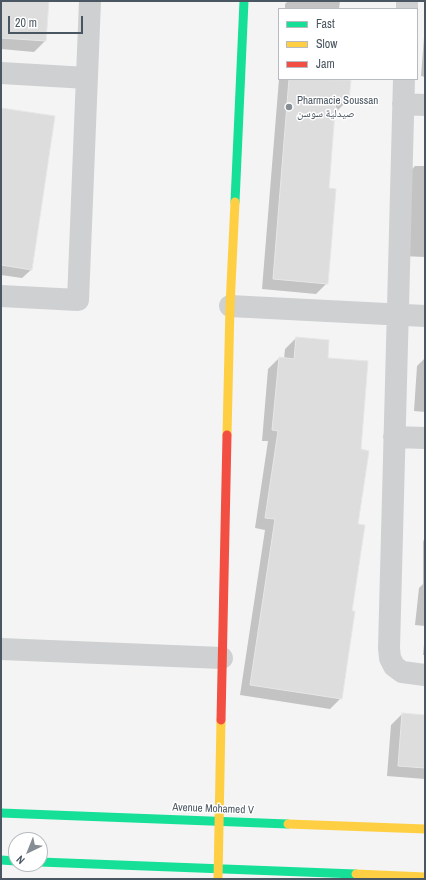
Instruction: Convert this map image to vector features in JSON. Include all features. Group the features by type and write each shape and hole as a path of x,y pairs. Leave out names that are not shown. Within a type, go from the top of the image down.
{"street":[{"path":"1,296 78,300 90,1"},
{"path":"218,875 230,306 244,1"},
{"path":"1,74 87,78"},
{"path":"404,80 402,104 389,648 390,658 394,666 402,672 425,675"},
{"path":"402,104 425,104"},
{"path":"230,306 425,316"},
{"path":"394,437 425,438"},
{"path":"1,649 222,658"},
{"name":"Avenue Mohamed V","path":"1,813 425,829"},
{"path":"48,863 218,875 425,877"}],"building":[{"path":"1,1 49,1 46,41 1,38"},
{"path":"289,80 351,80 349,100 336,99 329,188 336,189 328,284 273,279"},
{"path":"1,108 55,116 32,270 1,265"},
{"path":"296,337 329,340 328,358 368,361 361,449 369,451 358,524 365,525 352,611 355,611 342,699 250,685 275,519 265,518 278,431 272,430 279,357 294,359"},
{"path":"402,713 425,715 425,768 398,766"}],"traffic: fast":[{"path":"235,202 244,1"},
{"path":"1,813 288,824"},
{"path":"1,860 8,860"},
{"path":"48,862 356,874"}],"traffic: slow":[{"path":"227,435 230,306 235,202"},
{"path":"218,879 221,720"},
{"path":"288,824 425,829"},
{"path":"356,874 425,877"}],"traffic: jam":[{"path":"221,720 227,435"}],"place":[{"name":"Pharmacie Soussan صيدلية سوسن","path":"289,107"}]}
